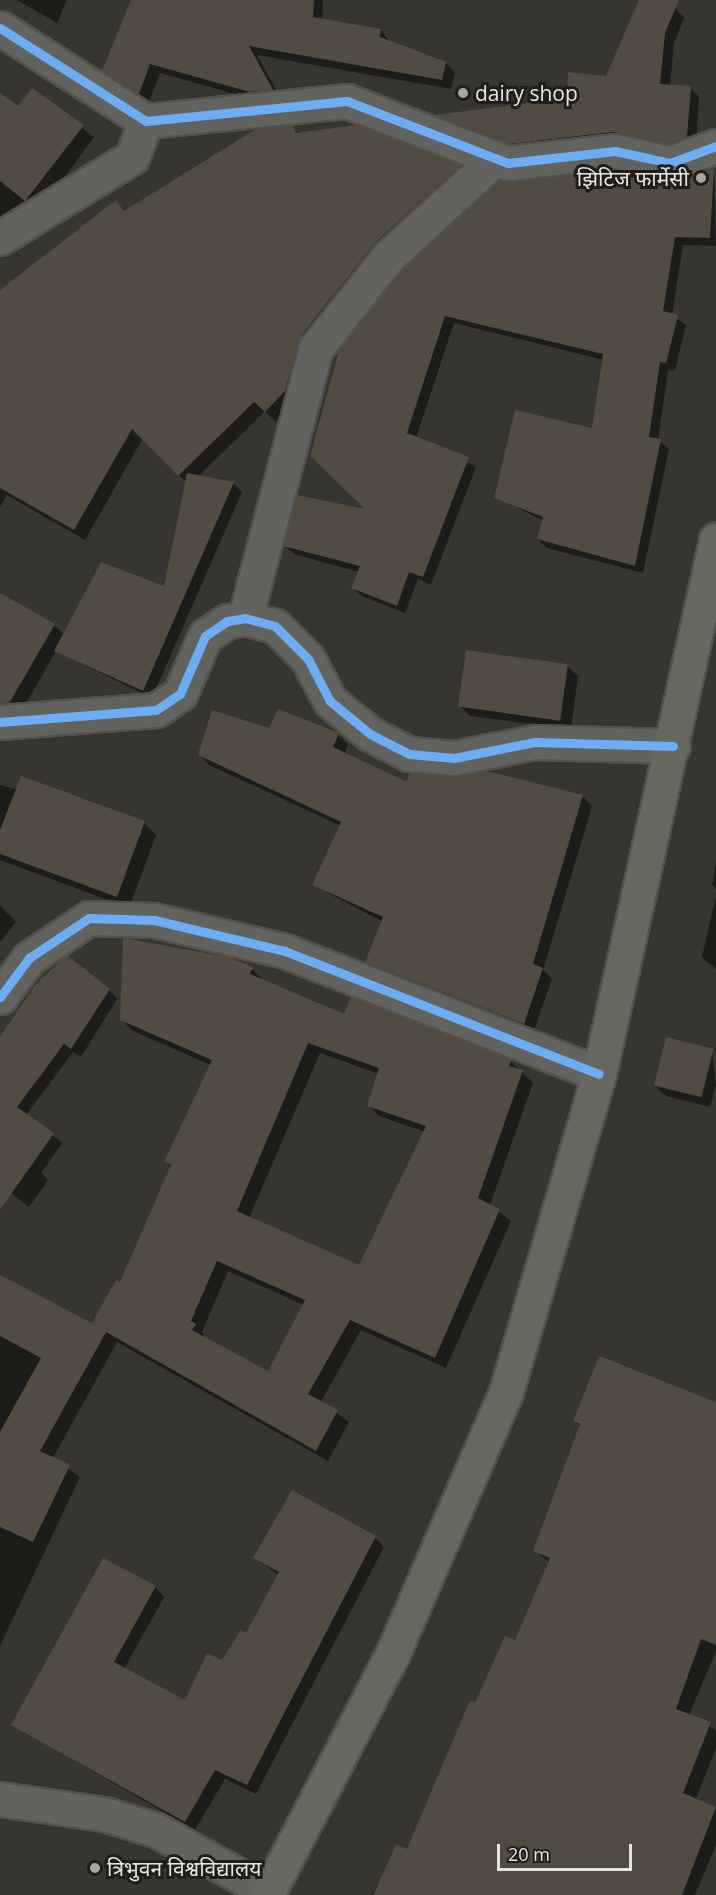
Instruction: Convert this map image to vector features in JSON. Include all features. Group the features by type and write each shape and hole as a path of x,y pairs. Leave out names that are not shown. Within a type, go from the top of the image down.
{"main road":[{"path":"268,1894 393,1653 507,1392 599,1074 673,746 716,540"}],"street":[{"path":"0,28 146,121 347,101 508,163 615,151 670,163 716,146"},
{"path":"0,238 132,157 146,121"},
{"path":"245,618 316,348 389,256 496,158"},
{"path":"0,722 156,710 180,694 205,636 227,621 245,618 275,626 308,659 330,701 370,734 409,754 454,758 535,742 673,746"},
{"path":"0,997 28,958 89,918 154,920 285,951 599,1074"},
{"path":"0,1799 104,1814 156,1830 268,1894"}],"building":[{"path":"131,0 314,0 313,17 381,29 380,37 446,62 442,80 249,46 273,90 250,92 150,64 139,94 102,71"},
{"path":"639,0 679,0 665,33 660,84 691,86 687,137 669,144 613,132 510,144 435,115 567,98 568,72 606,76"},
{"path":"32,88 84,125 25,201 0,181 0,93 18,106"},
{"path":"292,125 296,133 357,125 461,165 376,242 301,336 285,391 265,412 254,402 178,476 132,429 74,530 0,488 0,290 116,200 124,211 256,129"},
{"path":"714,169 710,238 675,237 663,311 678,315 666,363 660,362 649,437 661,439 635,566 537,539 543,517 494,498 515,410 592,428 603,354 445,316 407,433 469,457 423,577 409,572 397,606 351,588 360,566 283,546 297,495 365,509 310,456 340,347 403,269 500,180 614,170 667,181"},
{"path":"187,473 234,482 143,691 54,651 101,562 164,586"},
{"path":"0,593 55,624 10,702 0,703"},
{"path":"466,650 568,664 560,721 458,706"},
{"path":"278,709 339,733 333,747 407,782 409,773 453,777 487,771 583,795 533,964 543,968 524,1024 365,962 383,917 312,885 341,822 198,755 212,710 269,728"},
{"path":"21,776 145,821 117,897 0,854 0,830"},
{"path":"123,938 229,957 253,967 250,974 344,1014 351,997 511,1060 509,1066 523,1070 478,1198 500,1209 435,1358 350,1320 308,1394 338,1410 316,1451 106,1332 40,1451 70,1465 33,1542 0,1527 0,1432 41,1358 0,1336 0,1275 92,1323 116,1280 120,1282 171,1165 164,1162 212,1060 120,1020","holes":["308,1043 379,1068 367,1106 426,1126 359,1265 237,1211","217,1261 305,1300 268,1371 192,1330 196,1324 191,1321"]},
{"path":"67,955 110,989 71,1049 64,1044 17,1107 54,1133 0,1210 0,1037 35,985"},
{"path":"666,1037 714,1049 701,1097 654,1086"},
{"path":"599,1356 716,1402 716,1645 701,1639 676,1709 711,1722 683,1793 716,1807 682,1895 373,1895 396,1845 407,1849 470,1700 475,1703 505,1636 515,1640 550,1558 533,1551 580,1424 573,1421"},
{"path":"292,1490 376,1536 247,1785 215,1770 185,1822 11,1725 103,1558 156,1586 114,1662 185,1700 207,1653 222,1660 241,1630 246,1633 279,1572 253,1558"}],"cycle path":[{"path":"0,28 146,121 347,101 508,163 615,151 670,163 716,146"},
{"path":"0,722 156,710 180,694 205,636 227,621 245,618 275,626 308,659 330,701 370,734 409,754 454,758 535,742 673,746"},
{"path":"0,997 29,958 89,918 154,920 285,951 599,1074"}],"place":[{"name":"dairy shop","path":"463,93"},
{"name":"झिटिज फार्मेसी","path":"701,178"},
{"name":"त्रिभुवन विश्वविद्यालय","path":"95,1868"}]}
